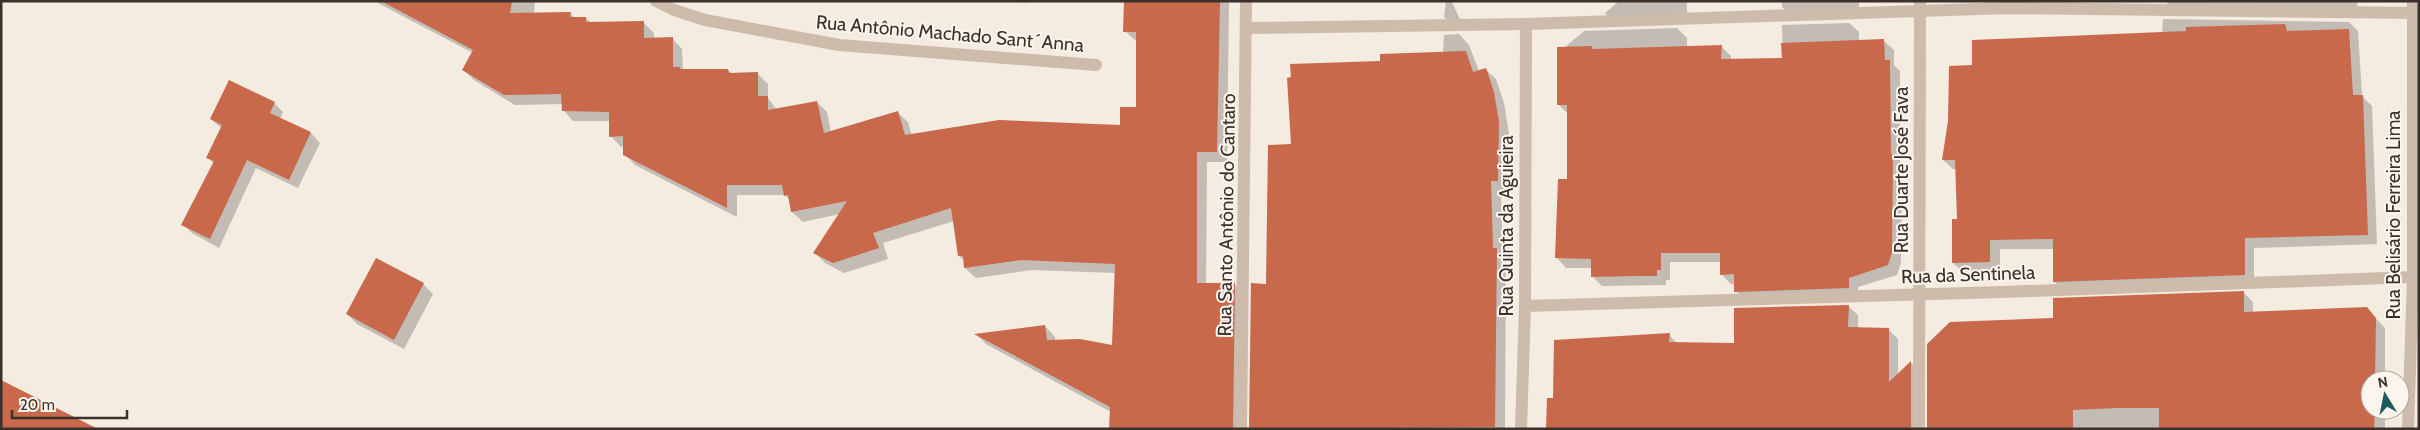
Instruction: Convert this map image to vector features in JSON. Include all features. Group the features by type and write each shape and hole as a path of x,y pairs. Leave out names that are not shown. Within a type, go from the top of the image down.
{"street":[{"name":"Rua Antônio Machado Sant´Anna","path":"656,1 674,10 705,20 839,45 1096,65"},
{"name":"Rua Santo Antônio do Cantaro","path":"1241,429 1248,28 1246,1"},
{"path":"1248,28 1526,24 1920,6 2415,9"},
{"name":"Rua Duarte José Fava","path":"1919,429 1920,6"},
{"name":"Rua Belisário Ferreira Lima","path":"2412,425 2413,277 2416,257 2415,9"},
{"name":"Rua Quinta da Aguieira","path":"1521,429 1525,306 1526,24"},
{"name":"Rua da Sentinela","path":"1525,306 2413,277"}],"building":[{"path":"381,1 512,1 510,13 571,12 570,17 586,17 586,22 644,21 644,38 673,37 673,67 680,67 680,69 728,69 729,73 758,72 758,96 768,96 768,110 817,101 824,133 898,111 905,135 999,120 1120,125 1120,107 1136,107 1136,32 1123,32 1124,1 1220,1 1217,152 1197,152 1197,283 1235,283 1233,429 1109,429 1110,407 974,334 1045,325 1047,340 1080,339 1112,345 1115,264 1021,260 964,268 963,256 958,256 951,208 873,233 879,248 833,263 813,253 847,201 791,212 788,195 784,196 782,185 727,185 727,208 623,155 623,136 609,137 609,112 562,111 561,94 504,95 462,70 473,50"},
{"path":"2285,24 2287,31 2349,29 2353,95 2363,95 2368,235 2245,238 2245,275 2053,282 2053,239 1990,240 1990,262 1952,263 1952,219 1957,219 1955,160 1942,160 1948,121 1949,66 1972,65 1972,40 2186,31 2186,27"},
{"path":"1884,39 1885,60 1890,60 1891,154 1893,154 1892,252 1888,265 1849,278 1849,288 1734,292 1734,274 1720,275 1720,253 1661,253 1661,270 1657,270 1657,276 1591,277 1591,259 1555,258 1558,179 1567,179 1567,105 1557,105 1557,47 1592,46 1592,49 1722,45 1721,59 1782,58 1781,43"},
{"path":"1466,51 1473,72 1486,68 1494,92 1499,122 1498,181 1491,181 1493,248 1497,248 1495,427 1249,429 1251,283 1266,284 1268,145 1291,144 1287,78 1291,77 1290,64 1380,61 1380,54"},
{"path":"229,80 275,102 270,113 311,132 289,180 247,160 210,239 181,225 214,161 206,158 222,125 210,119"},
{"path":"376,258 424,283 394,340 346,314"},
{"path":"2244,291 2244,312 2367,307 2376,318 2375,370 2360,370 2360,420 2374,420 2374,429 2159,429 2159,408 2117,408 2073,410 2073,429 1927,429 1927,344 1950,322 2053,318 2053,298"},
{"path":"1849,305 1848,327 1889,328 1889,382 1911,361 1911,429 1546,429 1547,398 1553,398 1554,340 1670,333 1669,342 1734,343 1734,308"},
{"path":"1,380 98,429 1,429"}]}
